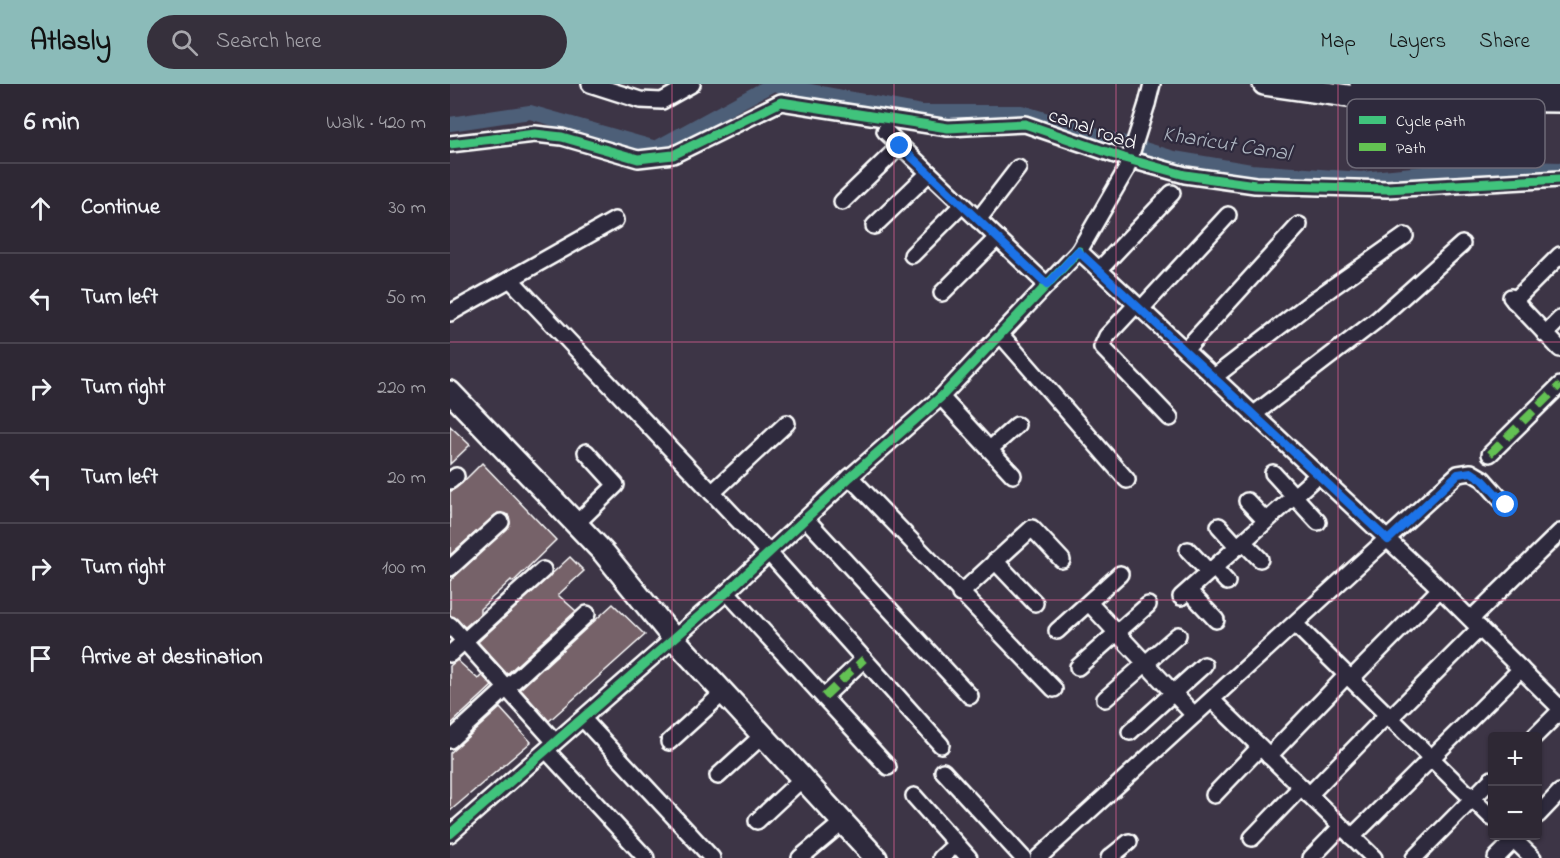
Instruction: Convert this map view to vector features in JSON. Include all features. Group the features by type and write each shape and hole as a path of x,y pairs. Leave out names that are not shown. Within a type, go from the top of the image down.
{"street":[{"path":"590,84 640,100 662,101 692,84"},
{"path":"450,834 584,720 770,554 850,477 941,397 1001,335 1078,251 1126,170 1152,84"},
{"path":"1264,84 1368,99"},
{"path":"1361,84 1410,87 1560,86"},
{"path":"1545,101 1560,101"},
{"name":"canal road","path":"450,144 535,134 562,137 638,159 673,155 781,102 948,128 1025,124 1124,158 1175,172 1255,185 1387,189 1560,179"},
{"path":"885,132 1047,285"},
{"path":"842,202 900,146"},
{"path":"978,220 1018,168"},
{"path":"874,226 929,173"},
{"path":"1100,270 1172,193"},
{"path":"912,255 962,205"},
{"path":"1170,418 1102,347 1107,336 1139,307 1228,215"},
{"path":"450,314 615,220"},
{"path":"1185,350 1299,225"},
{"path":"1214,377 1310,303 1405,236"},
{"path":"942,293 997,238"},
{"path":"1253,415 1377,320 1462,244"},
{"path":"1078,251 1388,540 1560,709 1539,732"},
{"path":"1560,255 1513,299 1560,349"},
{"path":"510,279 770,554 941,745"},
{"path":"1545,334 1560,319"},
{"path":"1001,335 1127,480"},
{"path":"1490,454 1560,385"},
{"path":"450,392 604,553 674,639 876,858"},
{"path":"941,397 1013,476"},
{"path":"712,493 787,423"},
{"path":"990,449 1017,424"},
{"path":"576,524 616,485 586,452"},
{"path":"1273,472 1318,522"},
{"path":"1038,858 1458,474 1471,472 1506,505"},
{"path":"1216,620 1185,594 1318,475"},
{"path":"850,477 960,594 1054,689"},
{"path":"1247,501 1266,521"},
{"path":"806,519 970,696"},
{"path":"450,568 501,522"},
{"path":"1219,526 1260,560"},
{"path":"960,594 1032,528 1062,560"},
{"path":"1252,838 1389,717 1560,532"},
{"path":"1188,550 1227,582"},
{"path":"995,561 1035,603"},
{"path":"450,654 543,570"},
{"path":"1057,631 1120,573"},
{"path":"1214,795 1349,677 1440,590"},
{"path":"727,592 888,767"},
{"path":"1089,603 1194,716"},
{"path":"1078,667 1148,605"},
{"path":"450,740 587,614"},
{"path":"1295,624 1488,814"},
{"path":"450,625 507,689 551,747 646,858"},
{"path":"1105,699 1178,635"},
{"path":"824,697 864,660"},
{"path":"1130,732 1204,665"},
{"path":"1311,858 1347,832 1431,759 1521,669"},
{"path":"669,742 724,692"},
{"path":"1212,700 1374,858"},
{"path":"584,720 712,858"},
{"path":"718,777 763,735"},
{"path":"943,771 1023,858"},
{"path":"757,821 803,778"},
{"path":"1414,858 1488,783"},
{"path":"1542,811 1560,792"},
{"path":"914,796 969,858"},
{"path":"800,858 843,822"},
{"path":"1496,858 1511,840"},
{"path":"1517,840 1533,858"},
{"path":"1109,858 1129,842"},
{"path":"941,858 956,844"}],"building":[{"path":"450,426 470,445 450,464"},
{"path":"482,463 556,540 513,582 511,580 480,609 480,614 465,627 450,615 450,581 510,524 508,515 498,513 450,555 450,492"},
{"path":"570,557 584,571 558,595 576,611 507,674 478,642"},
{"path":"613,604 645,635 549,721 520,689"},
{"path":"457,660 478,679 482,675 492,686 450,725 450,666"},
{"path":"500,708 531,742 450,811 450,753"}],"waterway":[{"name":"Kharicut Canal","path":"450,124 530,112 656,148 773,84 921,112 1021,112 1174,158 1251,171 1361,179 1476,168"},
{"name":"Kharicut Canal","path":"1523,168 1560,169"}],"marked path":[{"path":"1490,454 1560,385"},
{"path":"824,697 864,659"}],"cycle path":[{"path":"450,144 535,134 562,137 638,159 673,155 781,102 948,128 1025,124 1124,158 1185,175 1255,185 1387,189 1560,179"},
{"path":"450,834 727,592 850,477 941,397 1079,251"}],"route":[{"path":"900,146 1047,285 1078,251 1388,540 1458,474 1471,472 1483,480 1506,505"}]}
